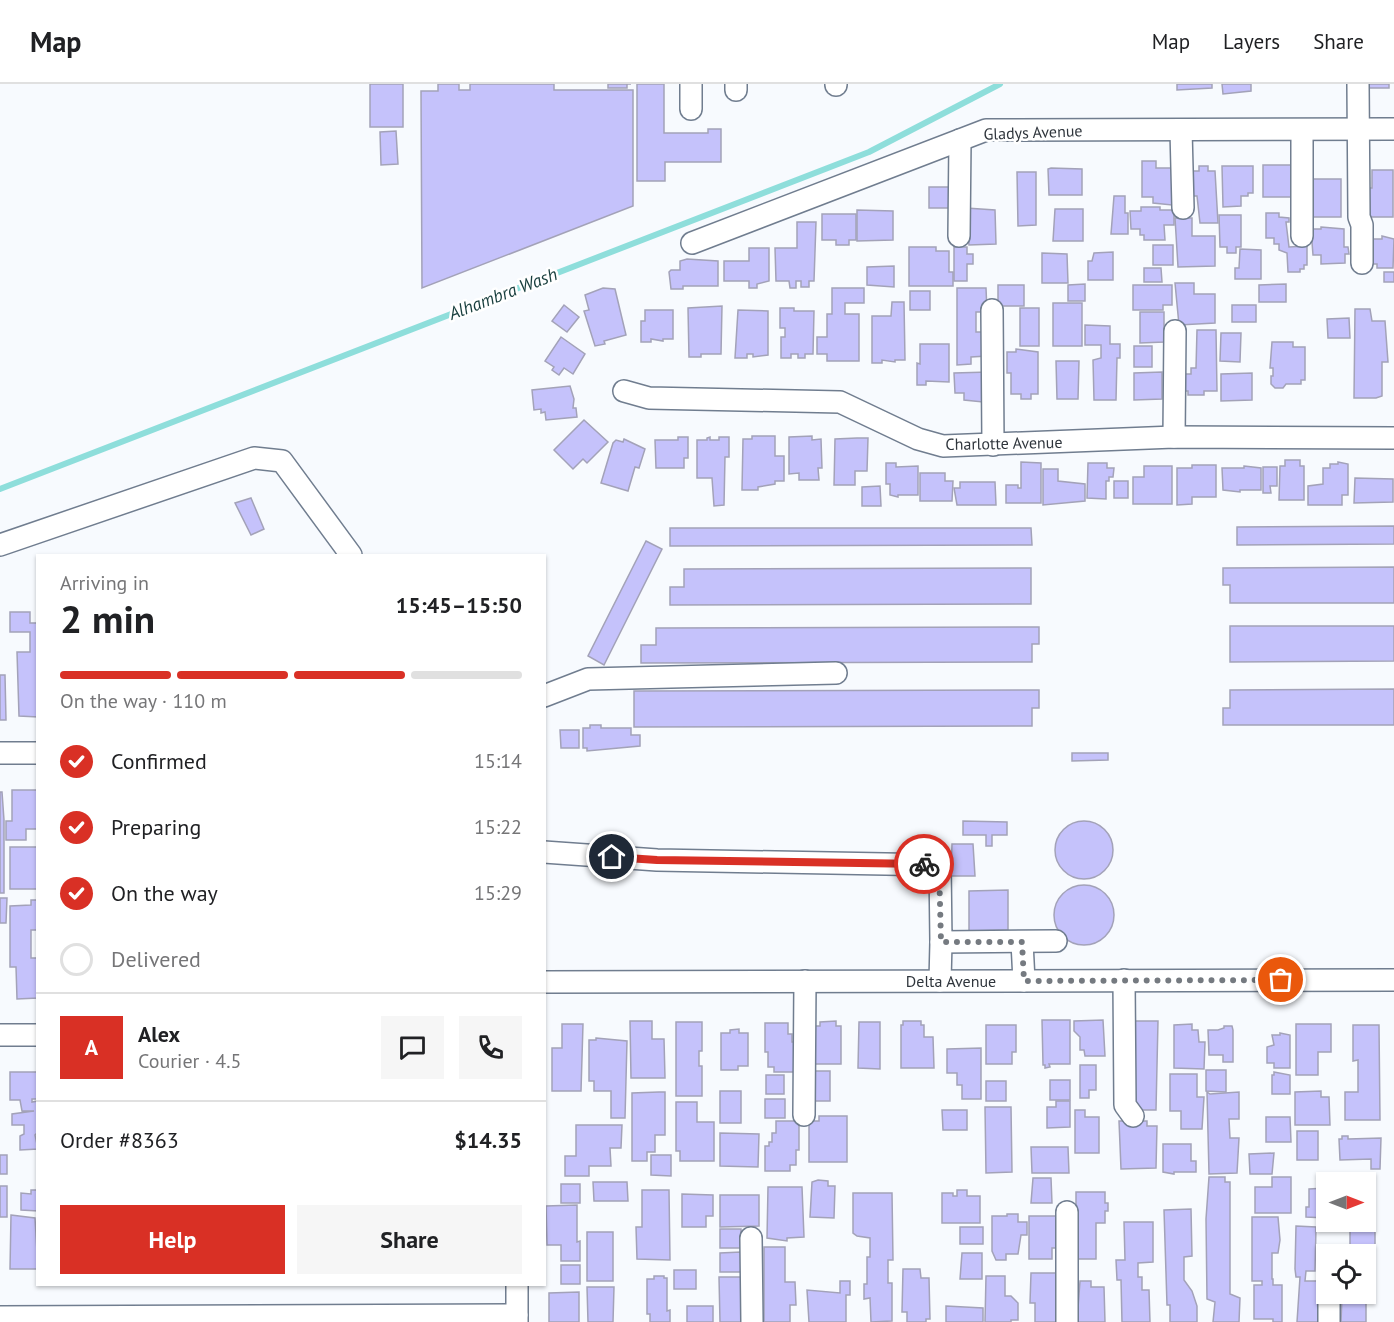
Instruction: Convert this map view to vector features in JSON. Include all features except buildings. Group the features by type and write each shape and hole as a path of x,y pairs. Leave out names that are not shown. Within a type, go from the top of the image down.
{"street":[{"path":"691,84 691,109"},
{"path":"1358,84 1359,217 1362,225 1362,263"},
{"name":"Gladys Avenue","path":"692,243 986,130 1394,129"},
{"path":"1180,130 1183,208"},
{"path":"1302,130 1302,236"},
{"path":"959,236 960,140"},
{"path":"992,310 993,445"},
{"path":"1174,437 1175,331"},
{"name":"Charlotte Avenue","path":"624,391 649,398 840,402 918,440 943,446 1174,437 1394,438"},
{"path":"0,545 254,458 282,461 350,554"},
{"path":"546,695 588,678 836,673"},
{"path":"0,753 36,753"},
{"path":"546,852 657,860 939,865 940,981"},
{"path":"941,942 1056,941"},
{"path":"1022,942 1024,981"},
{"path":"1124,980 1125,1105 1133,1116"},
{"name":"Delta Avenue","path":"546,982 1394,980"},
{"path":"804,1115 805,981"},
{"path":"0,1035 36,1035"},
{"path":"1067,1212 1067,1322"},
{"path":"751,1238 752,1322"},
{"path":"0,1317 45,1319 517,1318 517,1286"},
{"path":"1329,1304 1329,1322"}],"waterway":[{"name":"Alhambra Wash","path":"0,489 869,152 1000,84"}],"way so far":[{"path":"924,864 939,865 941,942 1022,942 1024,981 1281,980"}],"route":[{"path":"612,857 657,860 924,864"}]}
